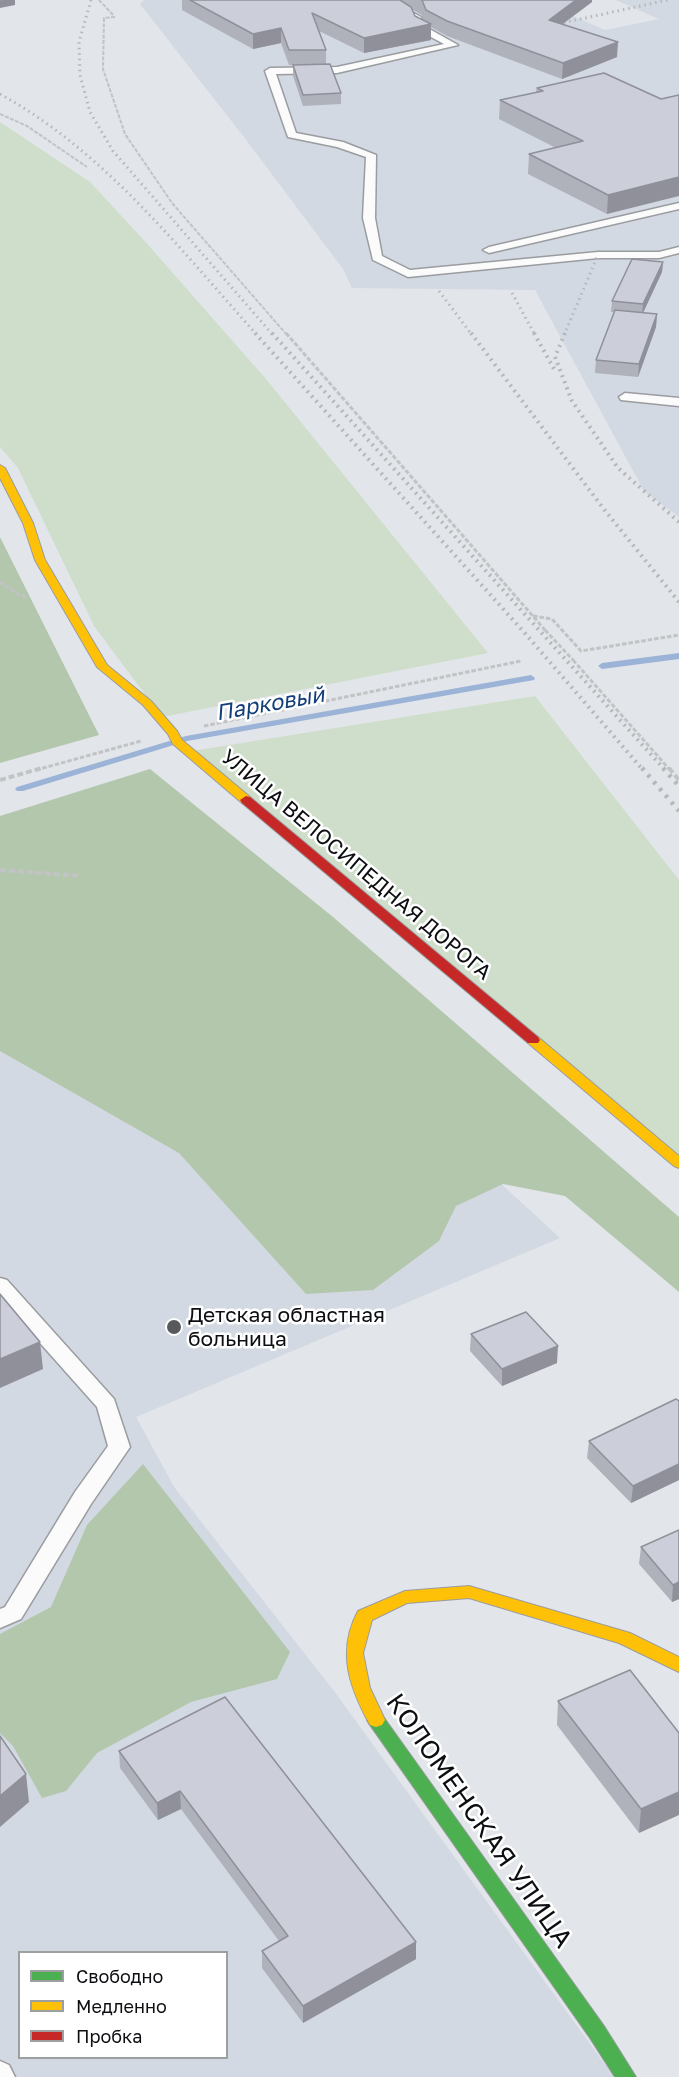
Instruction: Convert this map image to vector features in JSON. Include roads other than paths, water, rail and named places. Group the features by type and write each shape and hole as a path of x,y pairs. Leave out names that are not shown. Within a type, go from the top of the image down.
{"street":[{"name":"УЛИЦА ВЕЛОСИПЕДНАЯ ДОРОГА","path":"0,468 28,523 40,560 103,667 147,703 195,758 679,1163"},
{"name":"КОЛОМЕНСКАЯ УЛИЦА","path":"626,2077 590,2022 378,1723 361,1688 354,1653 364,1616 405,1597 469,1592 624,1638 679,1665"}],"lane":[{"path":"382,0 418,19 419,27 453,45 337,70 270,71 292,135 339,144 371,155 369,218 377,258 408,274 598,255 659,255 679,250"},
{"path":"489,250 679,206"},
{"path":"625,397 679,402"},
{"path":"0,1285 107,1404 119,1447 83,1498 13,1612 0,1619"}],"waterway":[{"name":"Парковый","path":"602,666 679,656"},
{"name":"Парковый","path":"20,789 186,739 531,678"}],"railway":[{"path":"91,0 79,42 80,75 90,112 113,151 273,335"},
{"path":"553,25 668,0"},
{"path":"0,94 38,117 107,173 169,235 257,335"},
{"path":"564,335 598,255"},
{"path":"439,291 472,335"},
{"path":"512,293 535,335"},
{"path":"255,333 523,631 643,770"},
{"path":"272,333 665,770"},
{"path":"471,333 603,508 679,602"},
{"path":"534,333 554,369"},
{"path":"565,333 555,357 572,401 618,468 679,522"},
{"path":"642,768 679,811"},
{"path":"663,768 679,786"}],"place":[{"name":"Детская областная больница","path":"174,1327"}]}
